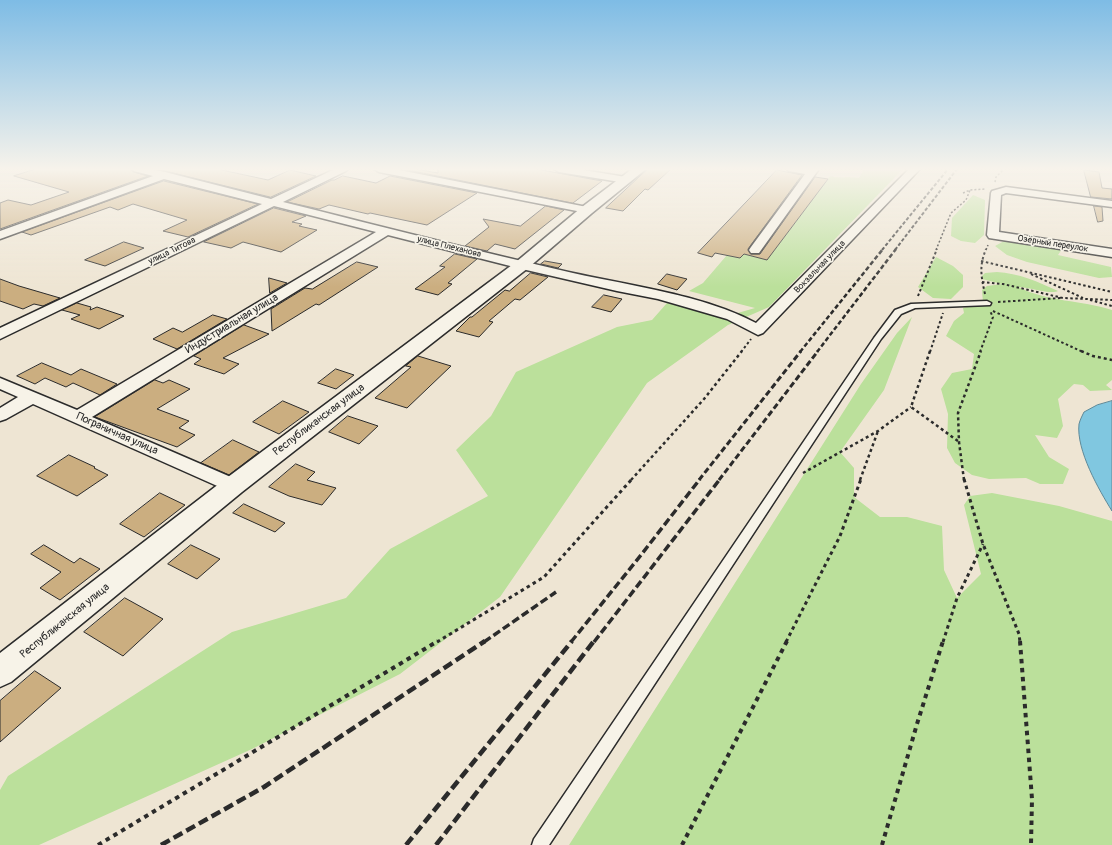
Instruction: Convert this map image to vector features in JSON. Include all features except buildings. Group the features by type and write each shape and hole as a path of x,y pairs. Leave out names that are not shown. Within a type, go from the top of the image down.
{"street":[{"path":"0,235 74,208"},
{"name":"улица Титова","path":"0,334 261,208"},
{"name":"улица Плеханова","path":"298,208 522,265 667,297 732,316 758,330"},
{"path":"579,208 587,210"},
{"path":"755,250 786,208"},
{"name":"Вокзальная улица","path":"758,330 877,208"},
{"path":"992,238 995,208"},
{"name":"Республиканская улица","path":"0,672 233,486 522,265 587,210"},
{"name":"Индустриальная улица","path":"78,417 387,232"},
{"name":"Озёрный переулок","path":"992,238 1112,254"},
{"name":"Пограничная улица","path":"0,382 233,486"},
{"path":"0,414 32,397"}],"lane":[{"path":"540,845 878,338 898,312 914,306 945,306 988,303"}],"path":[{"path":"914,306 950,213 956,208"},
{"path":"992,238 981,261 982,282 988,303 1063,298 1112,300"},
{"path":"981,261 1112,292"},
{"path":"1024,271 1085,298 1112,306"},
{"path":"982,282 1003,284 1063,298"},
{"path":"778,488 878,431 911,407 945,306"},
{"path":"1031,845 1032,799 1019,634 983,544 964,480 959,442 958,412 993,317 990,309 1093,356 1112,360"},
{"path":"98,845 544,577 704,399 758,330"},
{"path":"911,407 959,442"},
{"path":"682,845 840,536 878,431"},
{"path":"882,845 917,724 957,598 983,544"}],"green space":[{"path":"806,208 865,208 769,307 728,325 647,383 500,597 400,674 252,749 39,845 0,845 0,790 8,776 232,632 346,598 390,549 488,496 456,450 491,416 516,372 617,327 652,320 667,303 724,317 755,308 689,291 703,283 727,255 744,254 767,260"},
{"path":"961,208 985,208 984,235 975,243 961,241 951,236 952,218"},
{"path":"1004,241 1024,241 1062,249 1058,255 1111,267 1112,277 1099,278 1027,262 1007,255 995,246"},
{"path":"936,257 953,266 963,275 963,287 951,299 933,298 918,287"},
{"path":"997,272 1021,276 1058,291 1050,292 1018,287 1041,296 1088,304 1112,310 1112,380 1106,385 1112,390 1090,391 1083,385 1074,384 1058,399 1063,426 1057,438 1035,435 1049,457 1069,469 1063,484 1040,484 1026,478 989,479 972,475 955,463 947,448 948,414 941,389 952,373 972,369 974,354 946,336 954,321 964,313 963,308 983,303 982,290 987,286 1002,284 982,279 982,276 985,273"},
{"path":"912,317 884,390 840,452 854,468 854,497 880,517 907,517 942,526 944,570 957,598 981,574 964,505 970,496 992,493 1059,506 1112,521 1112,845 569,845 861,384 897,333"}],"water":[{"path":"1112,401 1112,511 1095,481 1085,457 1081,446 1079,424 1084,412 1097,405"}],"railway":[{"path":"882,250 916,208"},
{"path":"895,250 927,208"},
{"path":"800,352 883,249"},
{"path":"817,352 896,249"},
{"path":"699,480 801,351"},
{"path":"719,480 818,351"},
{"path":"571,642 700,479"},
{"path":"594,642 720,479"},
{"path":"484,642 556,592"},
{"path":"161,845 264,787 485,641"},
{"path":"406,845 572,641"},
{"path":"436,845 594,641"}]}
